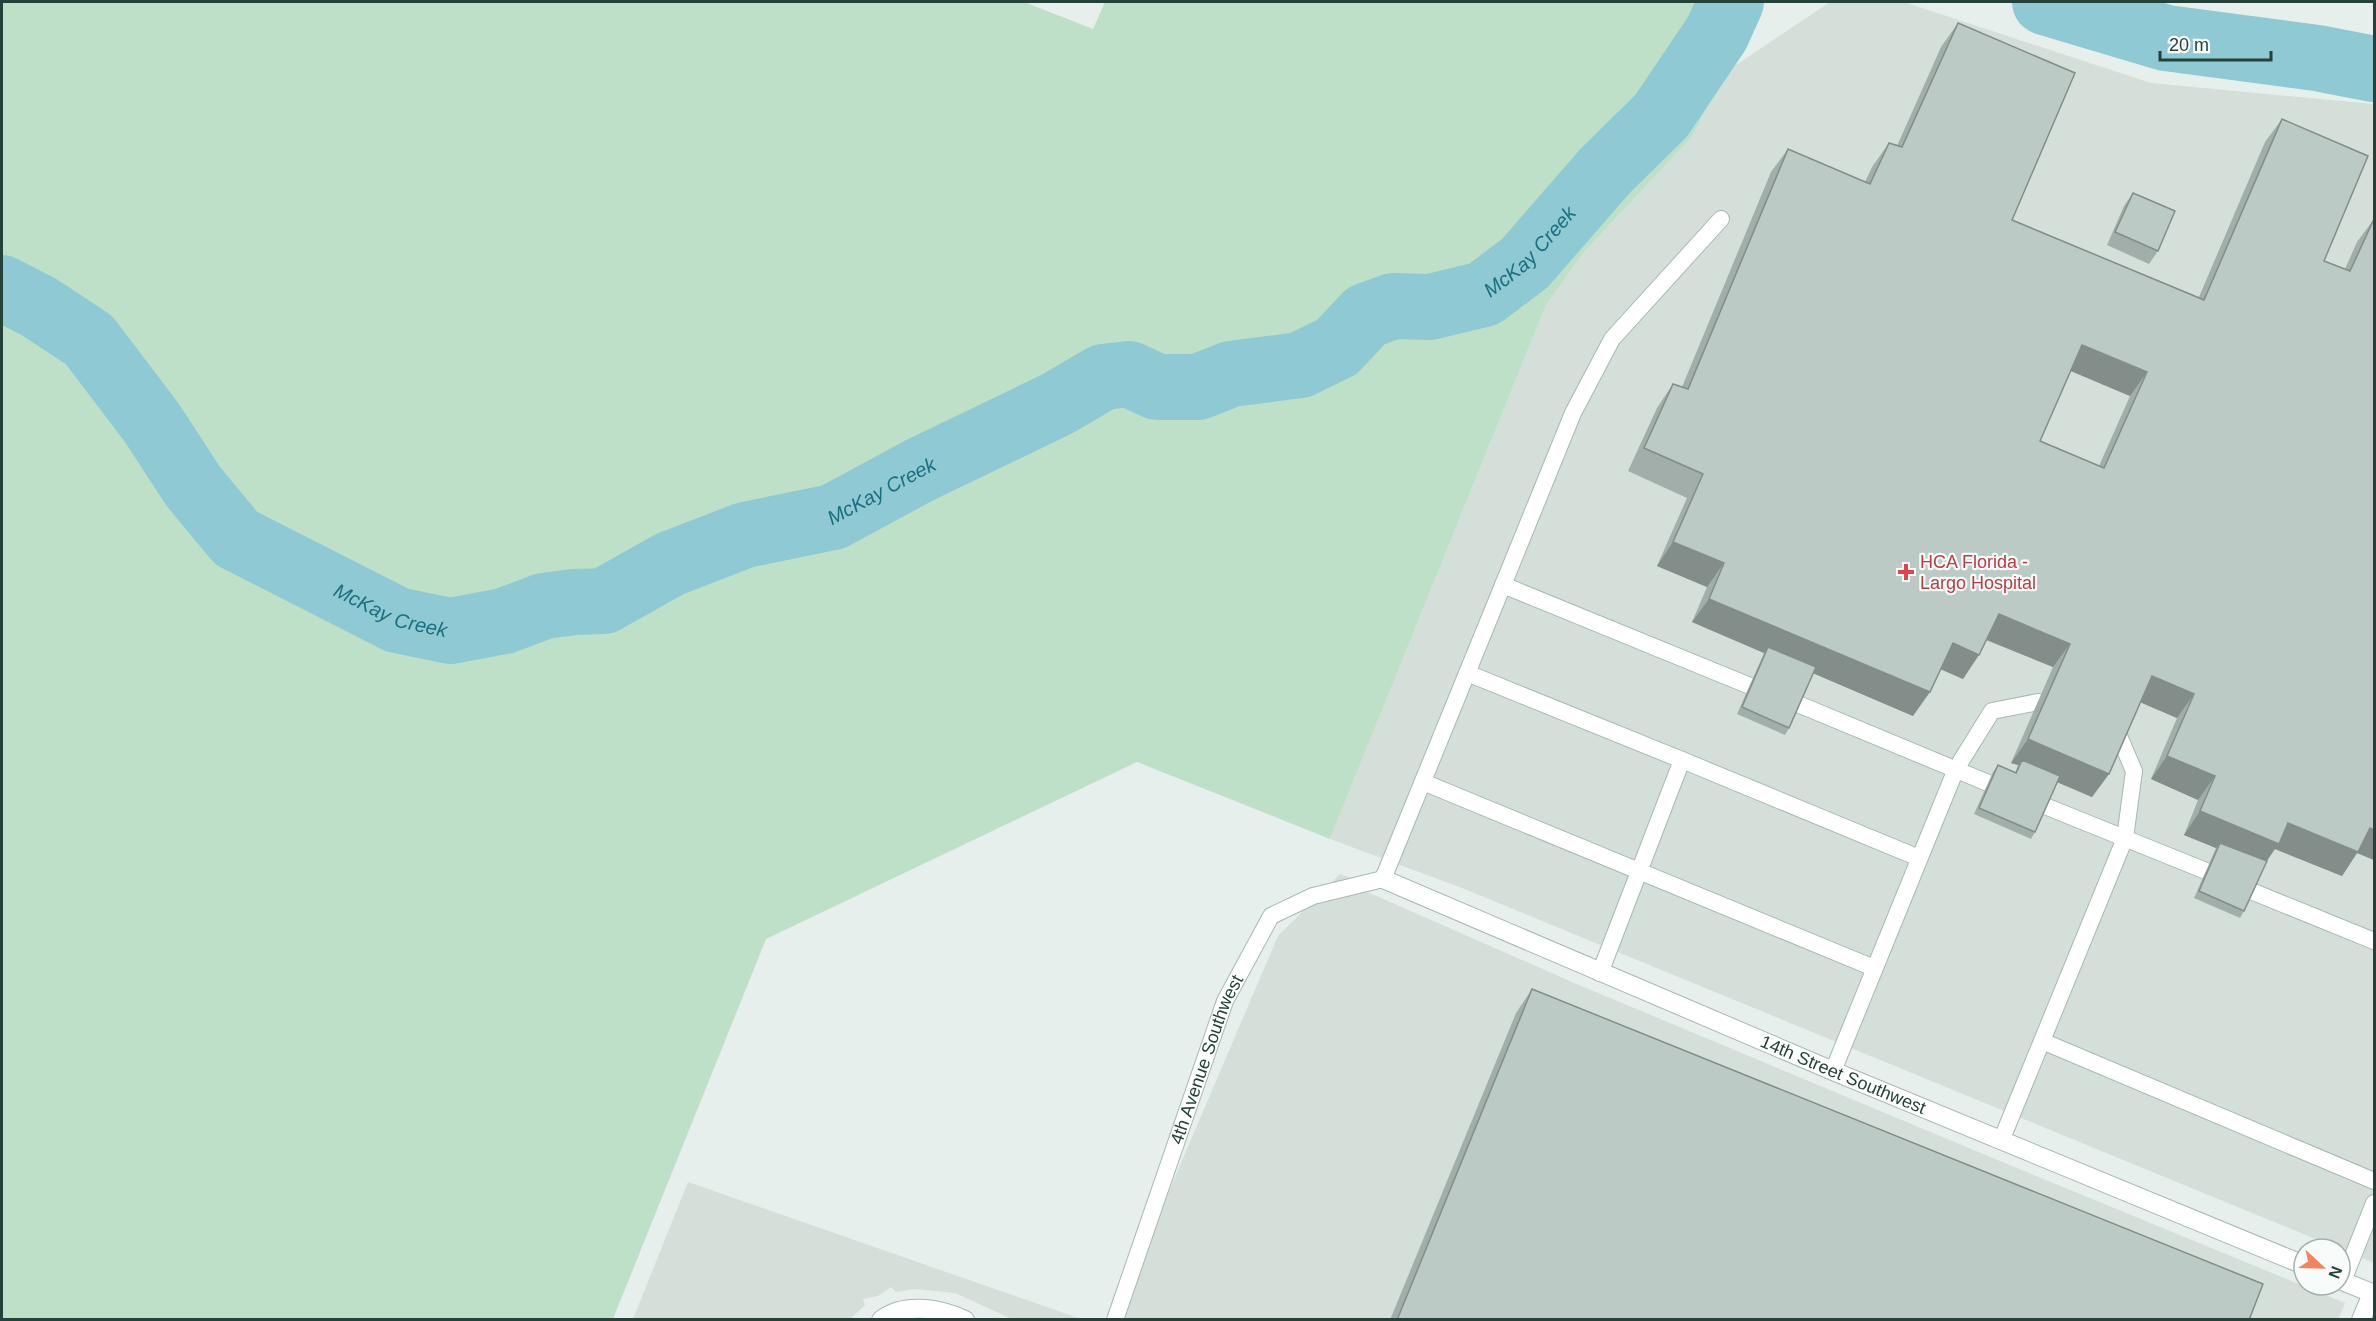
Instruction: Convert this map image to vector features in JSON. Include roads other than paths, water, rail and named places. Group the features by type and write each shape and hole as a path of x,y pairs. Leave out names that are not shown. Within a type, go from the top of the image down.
{"street":[{"name":"14th Street Southwest","path":"1383,879 1833,1071 2292,1260"},
{"path":"2352,1285 2374,1294 2361,1320"},
{"path":"885,1316 914,1309 935,1310 946,1311 965,1320"}],"lane":[{"path":"1383,879 1573,413 1612,339 1721,219"},
{"path":"1503,585 1750,686"},
{"path":"1467,673 1919,858"},
{"path":"1833,1071 1956,770 1992,711 2038,702"},
{"path":"1798,704 1988,783"},
{"path":"2001,1141 2125,838 2134,771 2119,736"},
{"path":"1600,973 1682,760"},
{"path":"1423,782 1640,870 1874,969"},
{"path":"2045,806 2206,871"},
{"name":"4th Avenue Southwest","path":"1114,1320 1225,1001 1271,916 1313,896 1383,879"},
{"path":"2251,891 2374,941"},
{"path":"2042,1041 2374,1181"},
{"path":"2352,1257 2374,1203"}],"waterway":[{"name":"McKay Creek","path":"2,288 39,307 89,340 152,423 193,486 236,538 397,620 450,631 504,621 544,606 604,601 670,564 745,535 833,517 920,470 1057,404 1103,377 1129,374 1157,387 1198,387 1231,374 1300,365 1337,347 1366,316 1393,306 1430,307 1484,294 1525,263 1605,171 1661,116 1717,33 1731,2"},
{"name":"McKay Creek","path":"2045,2 2166,38 2317,58 2374,69"}],"place":[{"name":"HCA Florida - Largo Hospital","path":"1906,572"}]}
